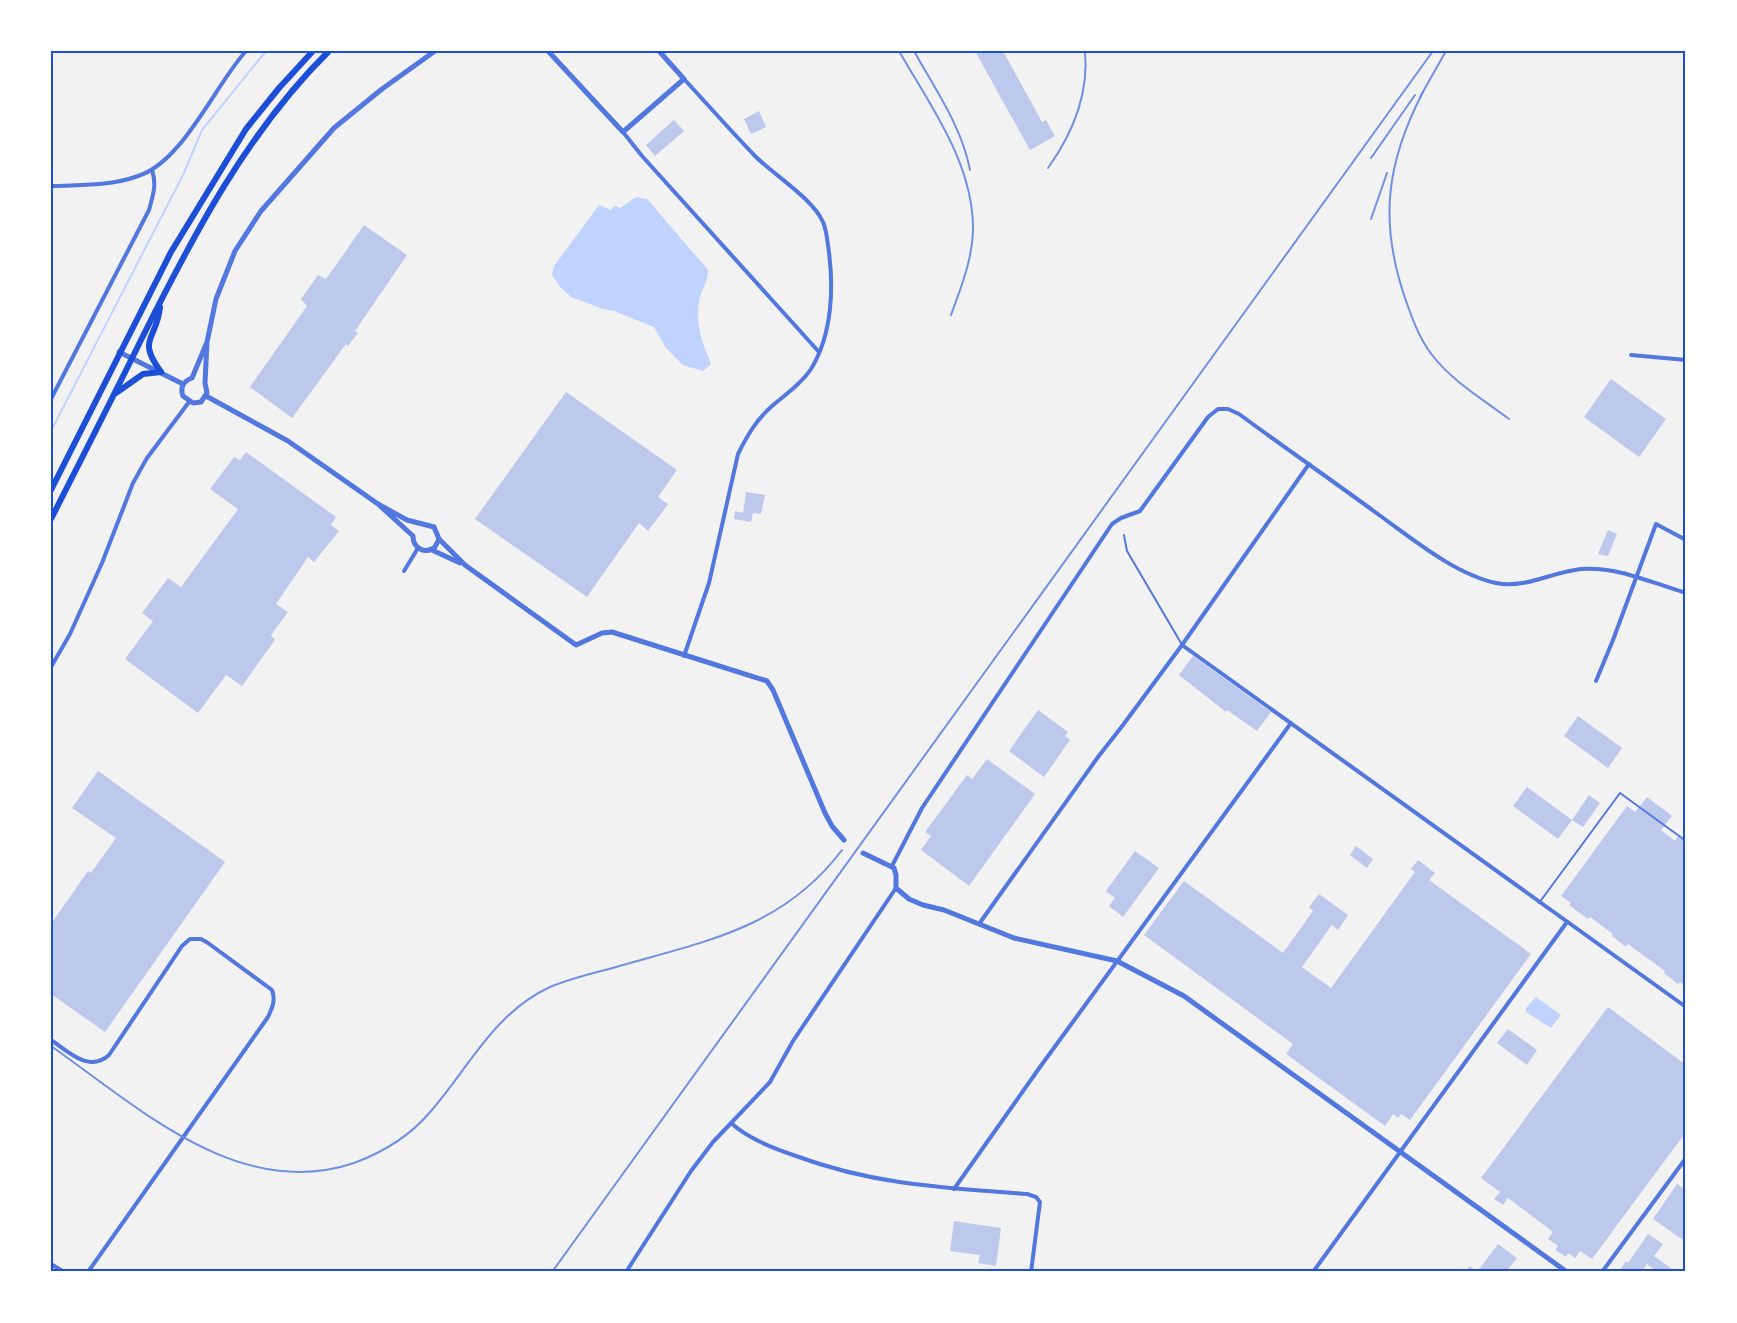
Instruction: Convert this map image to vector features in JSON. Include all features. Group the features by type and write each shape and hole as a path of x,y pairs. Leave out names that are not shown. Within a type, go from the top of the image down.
{"main road":[{"path":"51,490 171,252 246,129 313,51"},
{"path":"51,519 198,229 257,134 290,93 330,51"},
{"path":"115,393 143,374 161,372 149,354 147,343 159,318 160,303"}],"street":[{"path":"51,186 94,185 138,177 152,170 180,144 246,51"},
{"path":"189,402 201,402 206,396 207,342 216,299 225,271 235,251 261,211 334,129 382,89 435,51"},
{"path":"548,51 819,352"},
{"path":"659,51 756,157 810,203 824,224 831,271 831,293 825,334 819,352 810,370 799,384 771,407 747,436 735,465 709,583 684,656"},
{"path":"623,132 684,79"},
{"path":"51,399 149,210 155,191 152,170"},
{"path":"189,402 182,392 183,384 192,378 207,342"},
{"path":"119,352 183,384"},
{"path":"1631,355 1686,360"},
{"path":"192,378 205,383"},
{"path":"206,396 288,441 378,504 407,520 434,527 439,538 465,565 576,645 602,633 612,632 684,656 756,676 770,685 825,813 844,840"},
{"path":"51,667 70,634 102,563 133,483 147,458 189,402"},
{"path":"892,866 922,808 1112,524 1134,514 1144,506 1208,417 1218,409 1228,409 1239,414 1453,565 1484,580 1517,584 1571,570 1602,568 1686,593"},
{"path":"979,925 1098,757 1182,645 1309,464"},
{"path":"378,504 413,536 418,548 432,550 465,565"},
{"path":"1596,681 1656,524 1685,539"},
{"path":"413,536 416,529 422,525"},
{"path":"432,550 439,538"},
{"path":"405,571 418,548"},
{"path":"1182,645 1686,1007"},
{"path":"954,1189 1291,723"},
{"path":"626,1272 691,1171 731,1123 770,1082 793,1041 896,888 896,875 892,866 863,852"},
{"path":"896,888 909,899 923,905 944,910 1014,938 1118,961 1184,996 1567,1272"},
{"path":"1313,1272 1567,922"},
{"path":"51,1040 80,1060 93,1063 103,1061 182,946 190,939 201,939 208,943 272,990 274,997 268,1017 88,1272"},
{"path":"731,1123 739,1130 764,1143 828,1167 888,1182 1027,1194 1037,1198 1040,1202 1031,1272"},
{"path":"1602,1272 1686,1158"},
{"path":"51,1264 64,1272"}],"lane":[{"path":"1124,535 1127,551 1182,645"},
{"path":"1539,903 1620,793 1686,841"}],"water":[{"path":"636,197 647,199 708,270 698,310 700,334 711,364 703,371 683,365 666,348 654,327 571,297 552,275 554,266 599,205 611,210 614,206 620,208"},
{"path":"1536,997 1561,1015 1551,1028 1526,1012 1526,1008"}],"building":[{"path":"975,51 1003,51 1042,122 1046,120 1055,136 1030,150"},
{"path":"759,111 766,127 751,134 744,119"},
{"path":"674,120 684,131 655,156 646,145"},
{"path":"364,225 407,255 355,331 358,333 348,346 346,344 292,418 250,387 307,306 301,299 318,275 326,279"},
{"path":"1611,379 1666,419 1639,457 1584,417"},
{"path":"566,392 677,470 658,497 668,504 648,531 639,523 587,597 475,519"},
{"path":"246,452 336,517 331,525 339,531 314,562 308,557 276,604 288,612 271,635 275,640 242,686 226,675 198,713 125,659 153,621 142,613 168,578 181,587 238,509 210,489 234,457 240,460"},
{"path":"746,492 765,495 761,514 753,513 751,522 734,519 735,511 743,513"},
{"path":"1608,530 1617,534 1608,556 1598,554"},
{"path":"1193,656 1271,712 1257,731 1227,710 1226,712 1179,675"},
{"path":"1038,710 1068,732 1065,736 1070,740 1044,777 1009,751"},
{"path":"1578,716 1622,748 1608,768 1564,736"},
{"path":"987,759 1035,794 969,886 921,850 931,836 925,832 967,775 972,779"},
{"path":"98,771 225,862 105,1032 51,994 51,924 88,871 91,873 116,838 72,808"},
{"path":"1527,787 1572,820 1558,839 1513,806"},
{"path":"1589,795 1600,803 1583,827 1572,820"},
{"path":"1647,797 1672,816 1661,830 1675,841 1678,836 1682,839 1686,834 1686,986 1680,982 1678,984 1664,973 1665,971 1628,944 1626,947 1612,936 1613,934 1590,917 1588,919 1561,896 1627,806 1635,812"},
{"path":"1356,846 1373,859 1367,868 1350,855"},
{"path":"1135,851 1159,868 1123,917 1109,906 1115,898 1106,891"},
{"path":"1418,860 1435,873 1429,880 1531,954 1410,1120 1401,1114 1398,1118 1393,1114 1385,1126 1286,1054 1293,1044 1144,935 1184,881 1283,953 1313,911 1309,907 1319,894 1348,915 1338,930 1332,925 1302,967 1331,988 1415,872 1411,869"},
{"path":"1608,1007 1686,1065 1686,1132 1592,1259 1580,1251 1575,1258 1568,1253 1566,1257 1555,1250 1558,1246 1548,1239 1553,1232 1508,1198 1503,1205 1494,1199 1500,1192 1481,1178"},
{"path":"1508,1029 1537,1050 1527,1065 1497,1043"},
{"path":"1677,1184 1686,1190 1686,1242 1653,1219"},
{"path":"954,1221 1001,1228 996,1266 978,1263 980,1255 950,1251"},
{"path":"1648,1234 1663,1244 1654,1256 1676,1272 1658,1272 1647,1264 1641,1272 1619,1272 1626,1261 1628,1263"},
{"path":"1498,1244 1517,1258 1506,1272 1477,1272"},
{"path":"1470,1266 1477,1272 1465,1272"}],"waterway":[{"path":"51,431 183,175 202,130 266,51"}],"railway":[{"path":"899,51 948,137 966,182 971,206 973,231 971,253 951,315"},
{"path":"914,51 954,123 970,170"},
{"path":"1048,168 1072,127 1082,98 1086,67 1085,51"},
{"path":"552,1272 1433,51"},
{"path":"1420,97 1446,51"},
{"path":"1423,92 1401,143 1390,193 1392,244 1397,270 1413,320 1432,355 1459,382 1509,419"},
{"path":"1371,158 1415,95"},
{"path":"1371,219 1387,173"},
{"path":"51,1046 155,1120 192,1142 231,1159 270,1170 312,1172 354,1163 376,1154 415,1128 445,1094 498,1026 530,998 564,982 707,941 737,930 793,899 818,877 842,850"}]}
